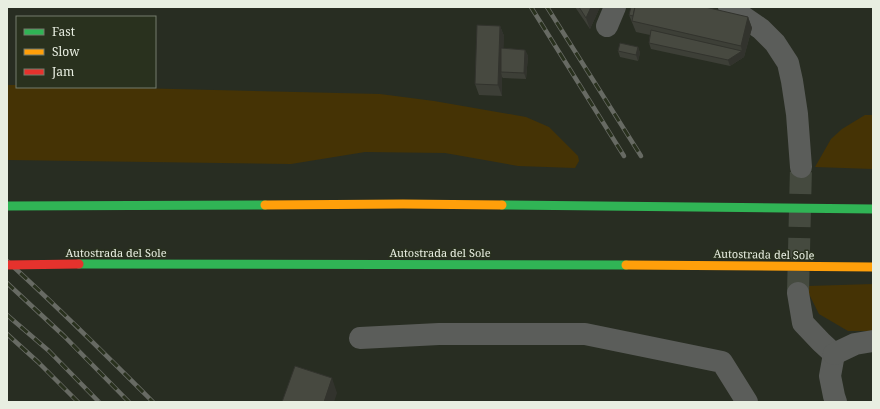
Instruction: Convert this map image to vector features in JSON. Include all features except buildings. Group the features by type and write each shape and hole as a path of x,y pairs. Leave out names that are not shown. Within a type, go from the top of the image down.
{"highway":[{"path":"7,206 411,204 873,208"},
{"name":"Autostrada del Sole","path":"7,265 646,264 873,267"}],"street":[{"path":"729,7 761,29 775,42 788,63 797,114 801,167"},
{"path":"798,293 803,323 834,354"},
{"path":"360,338 438,334 585,334 722,362 747,402"},
{"path":"834,354 855,344 873,341"},
{"path":"834,354 830,376 836,402"}],"shaded area":[{"path":"7,85 16,85 16,88 133,88 380,94 434,101 526,117 549,127 578,156 579,161 575,168 518,166 445,153 365,152 291,164 7,160"},
{"path":"865,115 873,115 873,169 815,167 831,139 842,129"},
{"path":"873,284 873,331 848,331 819,314 809,294 808,286"}],"tunnel":[{"path":"798,293 801,167"}],"railway":[{"path":"531,7 624,156"},
{"path":"547,7 641,156"},
{"path":"7,261 63,313 153,402"},
{"path":"7,283 64,336 129,402"},
{"path":"7,315 49,351 99,402"},
{"path":"7,334 38,362 78,402"}],"traffic: fast":[{"path":"7,206 265,205"},
{"path":"502,205 873,209"},
{"path":"79,264 626,265"}],"traffic: slow":[{"path":"265,205 502,205"},
{"path":"626,265 873,267"}],"traffic: jam":[{"path":"7,265 79,264"}]}
